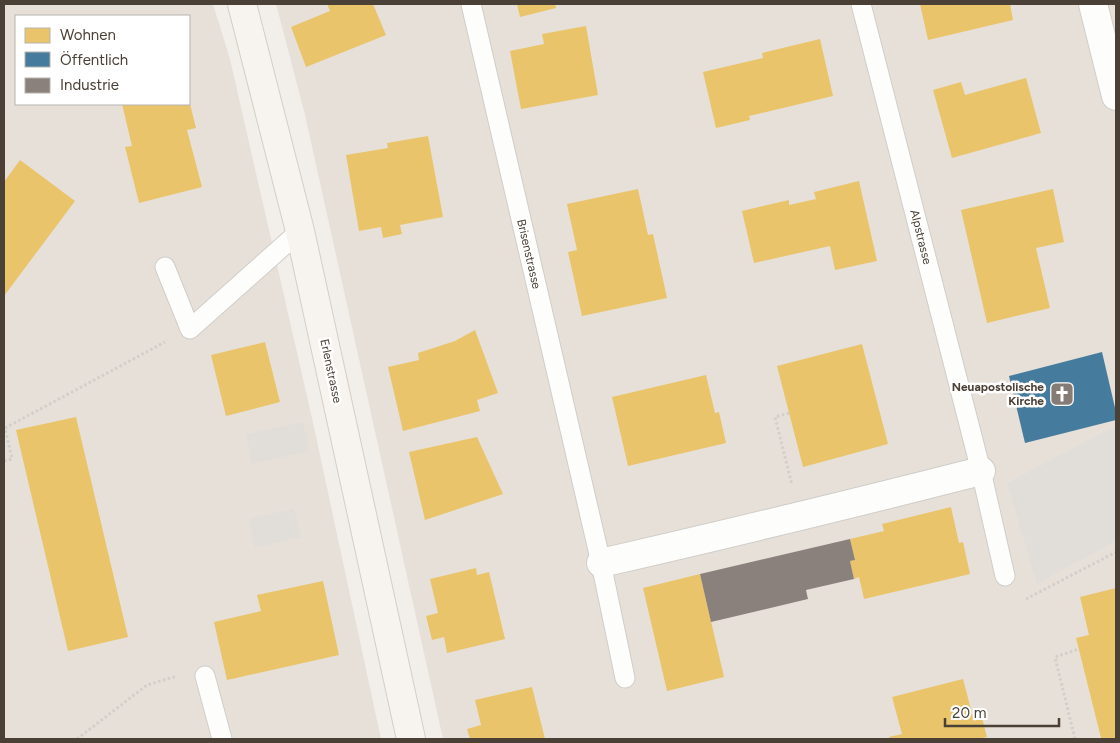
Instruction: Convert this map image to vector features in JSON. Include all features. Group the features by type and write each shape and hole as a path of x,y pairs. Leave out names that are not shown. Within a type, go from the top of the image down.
{"street":[{"name":"Erlenstrasse","path":"242,4 300,231 411,739"},
{"path":"1093,4 1116,96"},
{"path":"601,563 753,528 981,471"}],"lane":[{"name":"Brisenstrasse","path":"471,4 601,563 625,678"},
{"name":"Alpstrasse","path":"861,4 981,471 1006,576"},
{"path":"165,267 190,329 300,231"},
{"path":"206,676 222,739"}],"path":[{"path":"4,460 12,459 5,428 190,329"},
{"path":"789,413 775,417 800,515"},
{"path":"1020,602 1116,552"},
{"path":"1075,739 1055,657 1079,649"},
{"path":"77,739 147,685 178,675 206,676"}],"shaded area":[{"path":"4,4 213,4 230,59 314,427 381,739 4,739"},
{"path":"276,4 1116,4 1116,739 443,739 305,115"},
{"path":"303,422 309,451 252,464 246,434"},
{"path":"1116,426 1116,541 1037,584 1007,483"},
{"path":"294,508 301,537 255,548 249,519"}],"building: Wohnen":[{"path":"327,4 373,4 386,35 306,67 291,27 330,11"},
{"path":"517,4 555,4 556,8 520,17"},
{"path":"920,4 1010,4 1013,20 928,40"},
{"path":"586,26 598,95 521,109 510,51 544,44 542,34"},
{"path":"820,39 833,96 749,116 750,120 716,128 703,72 763,58 762,53"},
{"path":"1026,78 1041,133 952,158 933,90 961,82 965,95"},
{"path":"190,104 196,128 187,130 202,187 139,203 125,147 132,146 122,105"},
{"path":"428,136 443,217 400,225 402,234 383,238 381,227 359,231 346,155 388,148 387,143"},
{"path":"20,160 75,201 4,296 4,182"},
{"path":"859,181 877,261 835,270 830,246 754,263 742,211 789,200 789,205 816,199 814,192"},
{"path":"638,189 648,235 653,234 667,298 582,316 568,252 577,250 567,204"},
{"path":"1053,189 1064,242 1036,248 1050,308 987,323 961,210"},
{"path":"475,330 498,393 477,400 480,411 403,431 388,367 419,360 418,353 455,341"},
{"path":"265,342 280,402 226,416 211,355"},
{"path":"862,344 888,444 803,467 777,366"},
{"path":"706,375 715,413 719,412 726,443 628,466 612,397"},
{"path":"76,417 128,637 68,651 16,430"},
{"path":"477,437 503,494 425,520 409,452"},
{"path":"951,507 959,543 963,542 970,574 864,599 859,577 854,579 850,561 855,560 850,539 884,531 882,524"},
{"path":"476,568 477,575 489,572 505,639 447,653 444,637 432,640 426,616 438,613 430,579"},
{"path":"700,574 724,677 667,691 643,588"},
{"path":"323,581 339,655 227,680 214,622 261,611 257,595"},
{"path":"1116,588 1116,739 1097,739 1101,738 1076,638 1089,635 1080,597"},
{"path":"963,679 974,721 982,718 987,737 977,739 889,739 889,737 902,734 892,697"},
{"path":"532,687 545,739 470,739 467,729 481,725 475,700"}],"building: Öffentlich":[{"name":"Neuapostolische Kirche","path":"1102,352 1116,412 1116,420 1025,443 1009,376"}],"building: Industrie":[{"path":"850,539 855,560 850,561 854,579 806,590 808,599 711,622 700,574"}],"place":[{"name":"Neuapostolische Kirche","path":"1062,394"}]}
